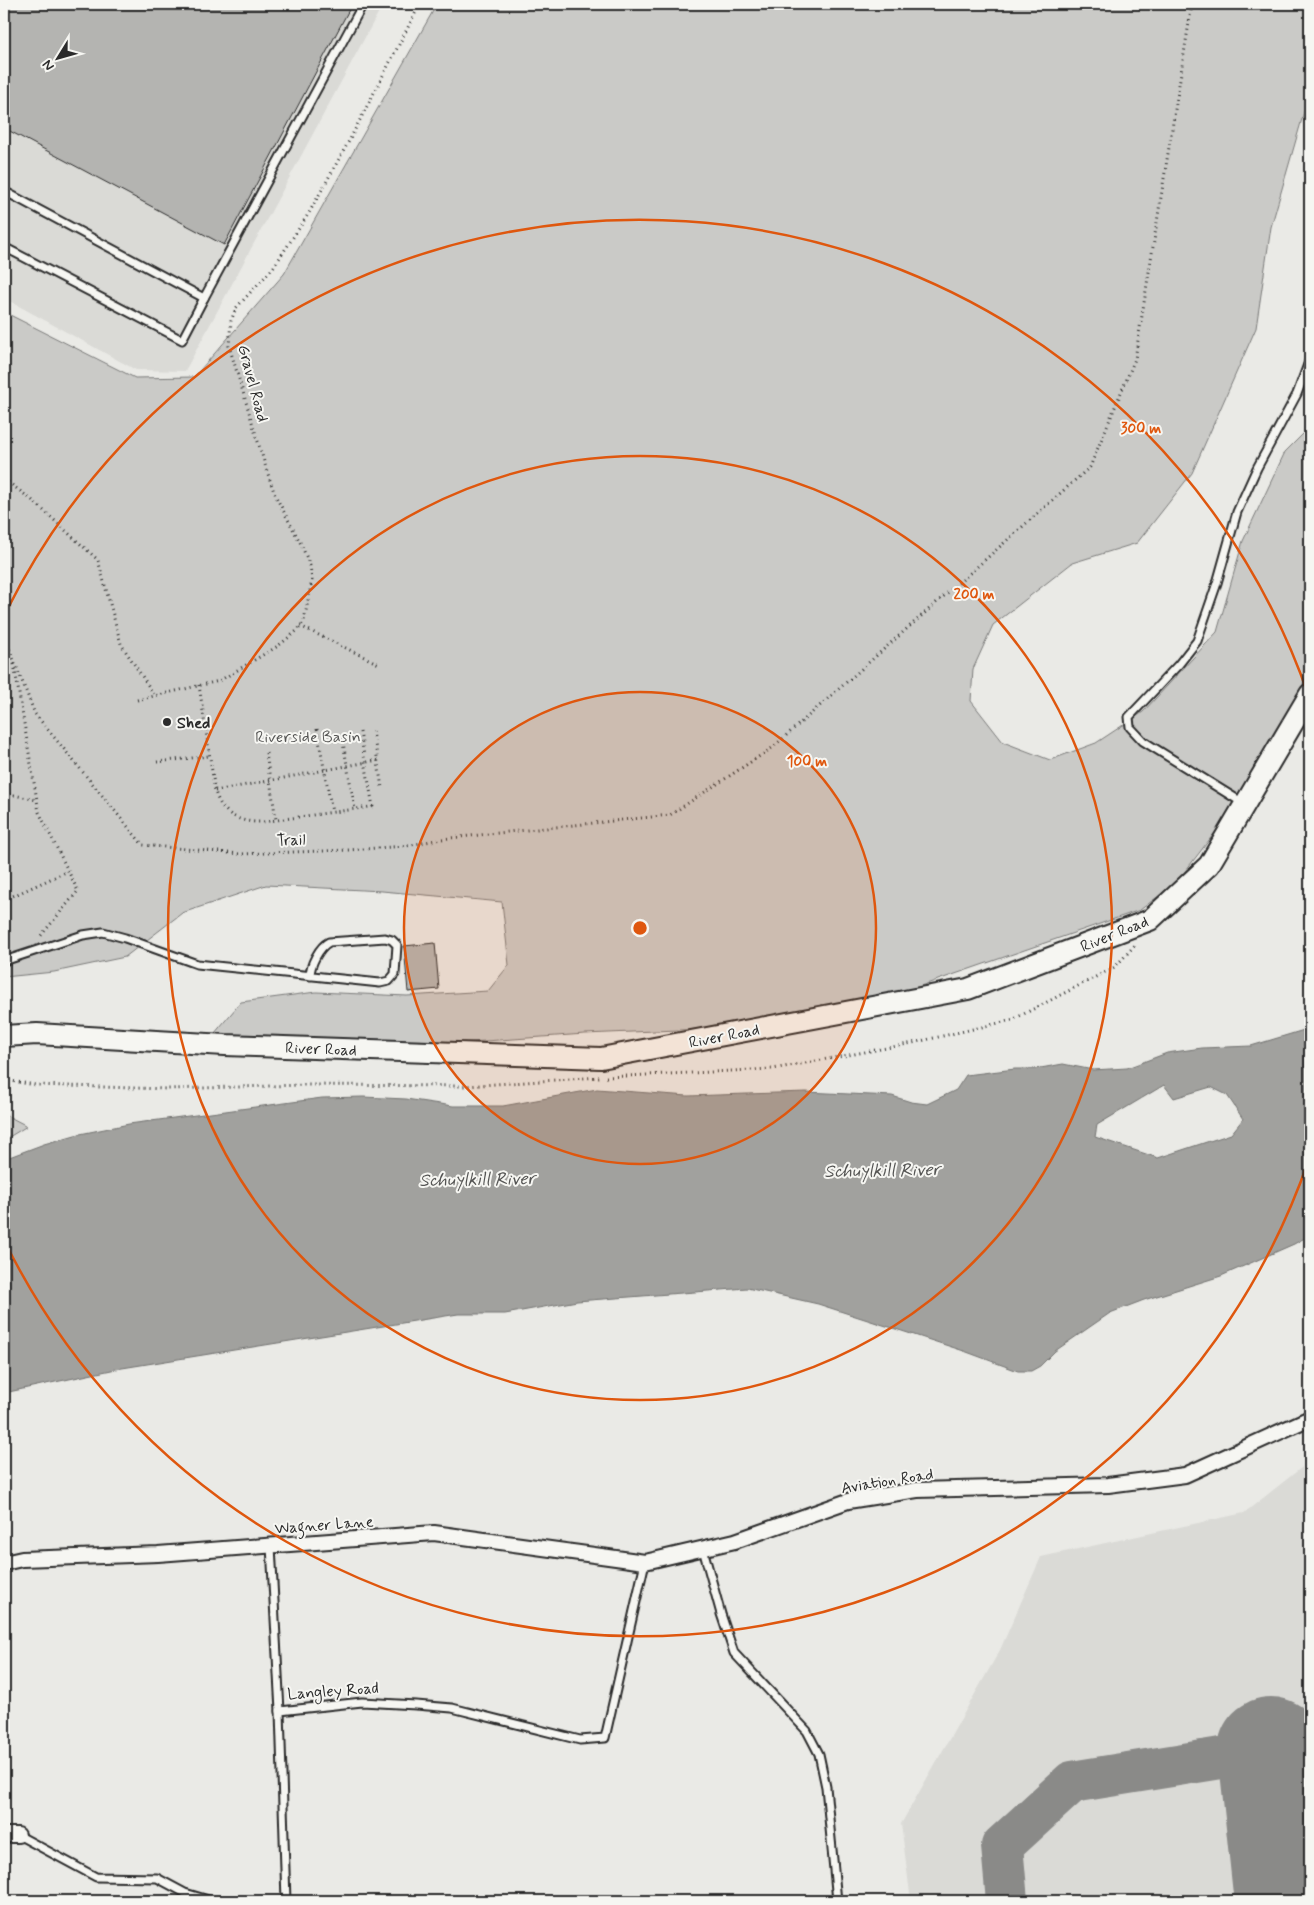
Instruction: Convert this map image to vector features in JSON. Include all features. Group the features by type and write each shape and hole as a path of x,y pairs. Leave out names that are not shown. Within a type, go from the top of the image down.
{"street":[{"name":"River Road","path":"4,1036 37,1034 225,1045 601,1058 968,989 1150,920 1209,865 1310,694"},
{"name":"Aviation Road","path":"645,1562 735,1541 848,1502 918,1490 1108,1484 1185,1475 1310,1418"},
{"name":"Wagner Lane","path":"4,1563 22,1559 158,1554 434,1533 645,1562"}],"lane":[{"path":"4,247 182,340 363,4"},
{"path":"4,192 204,298"},
{"path":"1245,805 1143,741 1130,727 1128,717 1179,664 1197,640 1217,583 1237,512 1257,468 1297,394 1310,359"},
{"path":"4,961 83,935 103,932 197,964 310,976 380,983 389,981 395,974 397,945 392,940 385,938 329,942 323,945 319,952 310,969 310,976"},
{"path":"270,1546 280,1711"},
{"path":"703,1548 734,1653 807,1731 818,1754 826,1787 837,1901"},
{"name":"Langley Road","path":"286,1901 280,1711 362,1702 416,1705 452,1708 580,1740 605,1738 645,1562"},
{"path":"11,1835 96,1878 157,1878 185,1893 212,1901"}],"path":[{"name":"Gravel Road","path":"137,700 219,680 278,646 304,621 312,580 310,566 301,544 275,495 263,459 229,346 231,321 236,308 273,268 309,213 349,141 420,4"},
{"name":"Trail","path":"12,656 35,714 142,846 240,854 367,849 406,846 441,839 670,815 772,748 1090,467 1135,359 1192,4"},
{"path":"4,478 32,500 98,560 121,644 155,696"},
{"path":"300,626 380,664"},
{"path":"4,635 12,656 39,812 78,891 26,954"},
{"path":"199,685 217,799 225,810 238,818 254,822 375,806 360,732"},
{"path":"317,728 332,812"},
{"path":"373,731 382,788"},
{"path":"342,737 355,809"},
{"path":"266,753 276,820"},
{"path":"157,762 209,756"},
{"path":"215,791 378,760"},
{"path":"4,793 37,800"},
{"path":"4,900 68,871"}],"shaded area":[{"path":"4,4 383,4 185,371 136,370 4,298"},
{"path":"1310,1461 1310,1901 911,1901 901,1824 1000,1650 1041,1557 1244,1513"}],"green space":[{"name":"Riverside Basin","path":"437,4 1310,4 1310,91 1271,227 1256,328 1192,473 1137,543 1072,563 993,625 973,669 971,701 1003,742 1050,760 1096,743 1143,712 1217,632 1243,541 1285,452 1310,427 1310,677 1276,733 1257,778 1176,883 1140,910 857,1008 725,1028 585,1034 442,1044 310,1040 214,1034 241,1002 316,992 407,996 488,991 509,965 502,902 382,891 266,885 182,913 125,957 54,972 4,977 4,312 135,378 194,377 284,274"},
{"path":"4,1114 27,1126 4,1140"}],"water":[{"name":"Schuylkill River","path":"1304,1030 1310,1031 1310,1235 1221,1276 1144,1300 1110,1313 1055,1351 1040,1366 1031,1371 1018,1371 964,1351 818,1304 747,1288 577,1301 505,1314 458,1314 116,1369 4,1393 4,1159 75,1135 129,1124 322,1098 363,1097 406,1099 453,1106 503,1106 597,1089 688,1096 806,1092 892,1096 911,1102 927,1104 956,1090 966,1075 1015,1069 1035,1069 1063,1064 1093,1070 1127,1068 1167,1053 1202,1048 1251,1046","holes":["1164,1085 1174,1098 1211,1087 1227,1095 1243,1119 1231,1134 1158,1158 1095,1137 1097,1125"]}],"building":[{"path":"4,4 352,4 224,245 4,128"},
{"path":"435,943 439,989 408,992 404,946"}],"taxiway":[{"path":"1007,1901 1002,1846 1072,1782 1271,1750 1310,1749"}],"runway":[{"path":"1271,1750 1287,1901"}],"place":[{"name":"Shed","path":"167,722"}]}
